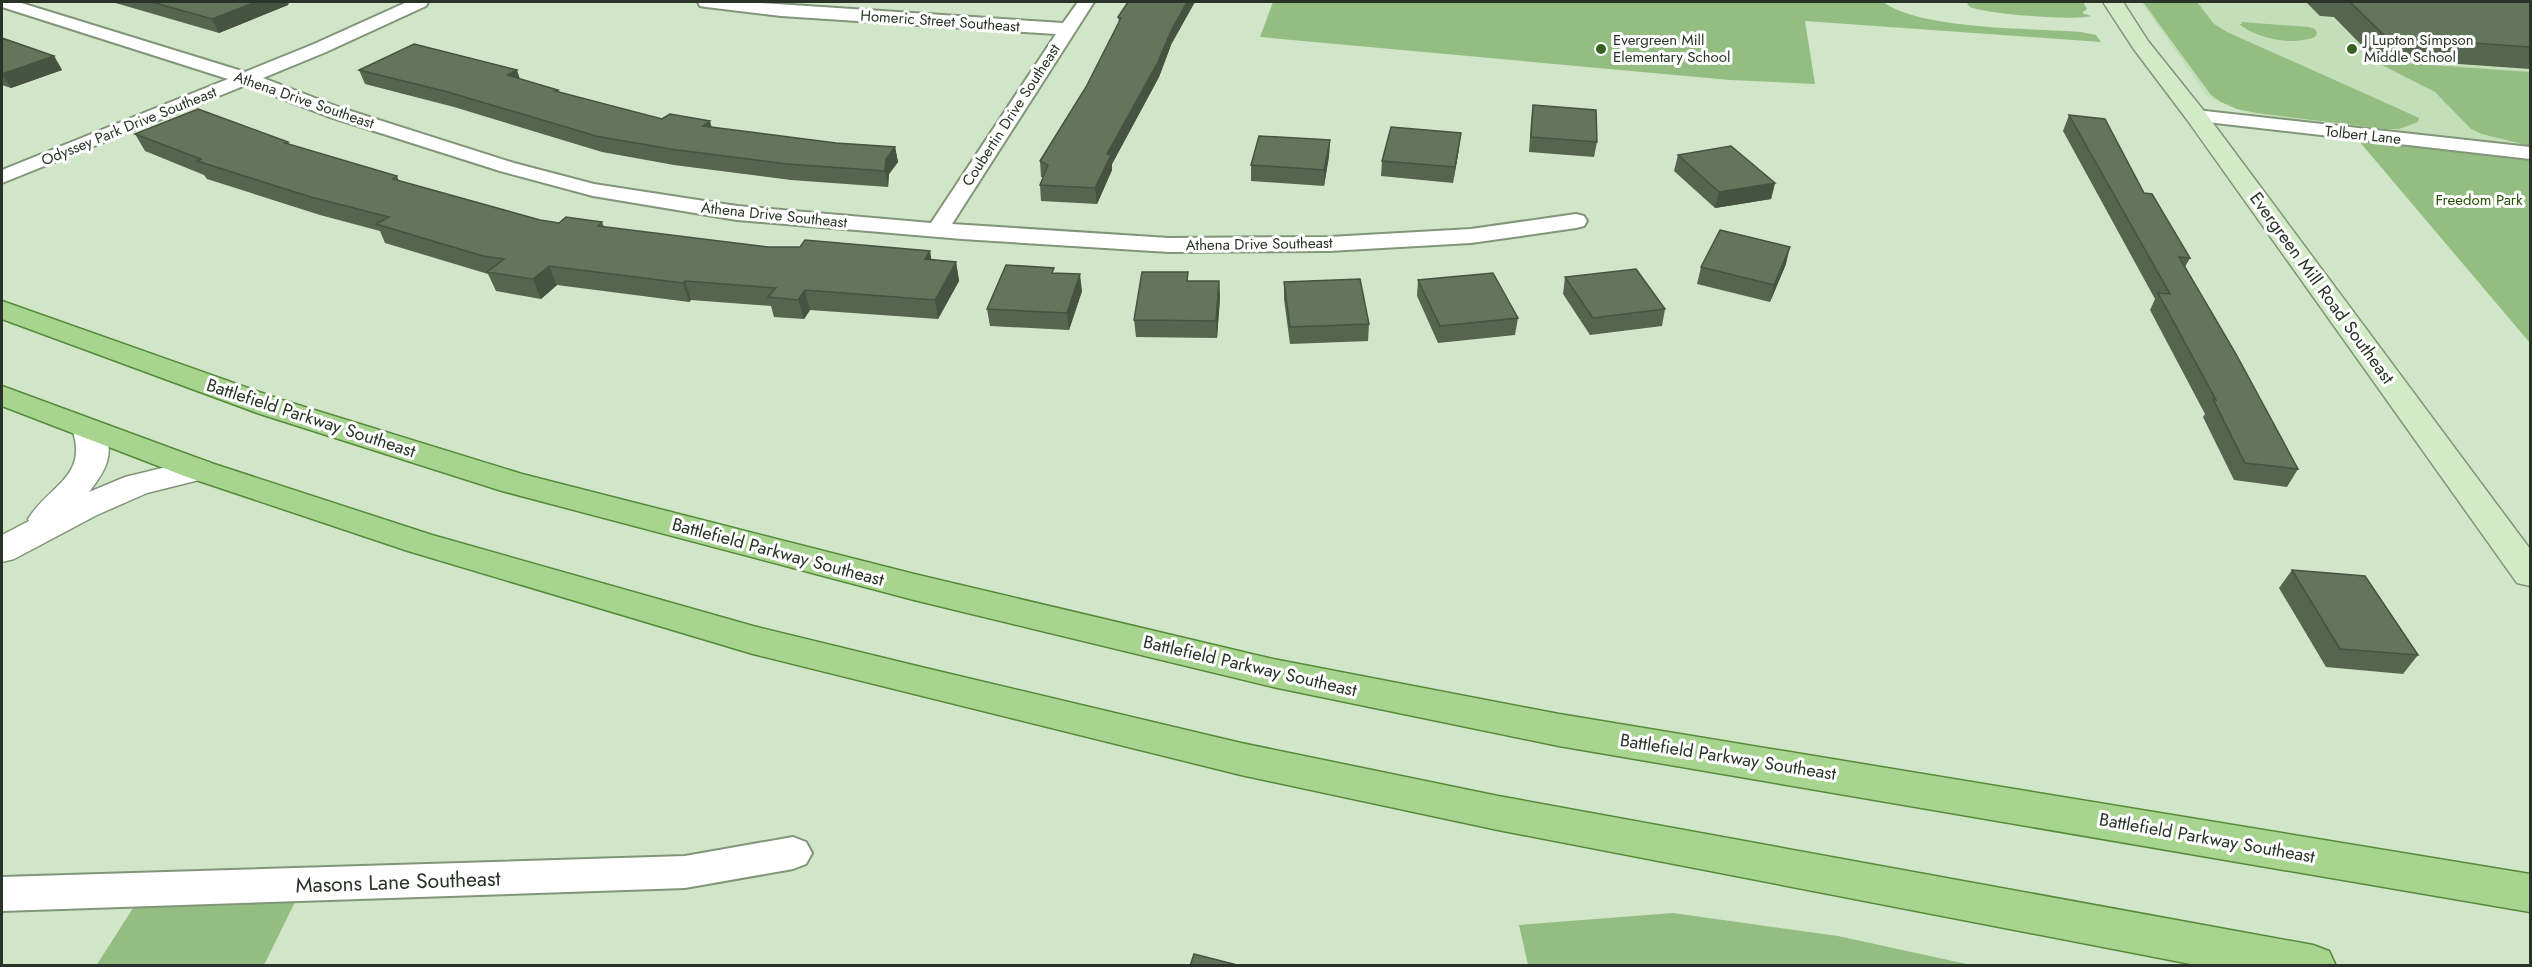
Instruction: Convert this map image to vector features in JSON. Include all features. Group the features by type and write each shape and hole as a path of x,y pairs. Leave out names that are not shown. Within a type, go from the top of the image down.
{"main road":[{"name":"Evergreen Mill Road Southeast","path":"2113,2 2140,44 2196,116 2530,574"},
{"name":"Battlefield Parkway Southeast","path":"2,309 120,354 272,407 514,483 914,587 1274,673 1559,730 2530,893"},
{"path":"2,395 200,470 420,543 742,637 1241,759 1533,820 2313,966"}],"street":[{"name":"Athena Drive Southeast","path":"2,2 219,72 246,78 334,112 507,167 593,190 737,213 937,230 1169,245 1329,244 1471,236 1576,221"},
{"name":"Odyssey Park Drive Southeast","path":"2,159 219,72 381,2"},
{"name":"Odyssey Park Drive Southeast","path":"2,177 320,48 420,2"},
{"name":"Homeric Street Southeast","path":"706,2 781,11 1067,29"},
{"name":"Coubertin Drive Southeast","path":"937,230 1086,2"},
{"name":"Tolbert Lane","path":"2196,116 2530,153"},
{"path":"15,542 71,492 88,468 94,449 88,429"},
{"path":"15,542 137,485 200,470"},
{"name":"Masons Lane Southeast","path":"2,894 685,872 794,853"}],"shaded area":[{"name":"J Lupton Simpson Middle School","path":"2141,2 2530,2 2530,145 2262,117 2237,109 2208,97"}],"green space":[{"name":"Evergreen Mill Elementary School","path":"1273,2 1883,2 1900,11 1949,23 2081,32 2096,35 2101,42 1805,21 1815,84 1730,80 1260,37"},
{"path":"1966,2 2083,2 2087,9 2082,13 2091,16 2068,18 2011,14 1979,10 1970,7"},
{"path":"2143,2 2197,2 2214,24 2227,32 2415,116 2419,118 2418,122 2399,129 2385,129 2237,109 2211,95"},
{"path":"2241,22 2309,27 2315,29 2317,33 2315,37 2306,40 2275,40 2256,34 2239,24 2242,24"},
{"path":"2374,61 2530,72 2530,146 2471,129 2435,92"},
{"name":"Freedom Park","path":"2353,134 2530,153 2530,343"},
{"path":"296,900 264,965 96,966 135,905"},
{"path":"1673,913 1838,936 1971,965 1528,965 1519,925"}],"building":[{"path":"152,2 256,2 212,19"},
{"path":"1128,2 1187,2 1158,62 1107,154 1111,155 1095,188 1040,185 1048,165 1040,161 1086,87 1121,18 1118,17"},
{"path":"2350,2 2530,2 2530,47 2386,37"},
{"path":"2,38 54,56 2,74"},
{"path":"414,44 517,70 507,75 558,90 555,91 662,119 670,114 710,121 703,126 836,143 895,147 886,159 885,171 787,164 670,149 596,136 448,92 359,70"},
{"path":"1533,105 1596,110 1597,142 1531,137"},
{"path":"198,109 288,142 285,143 397,176 393,179 540,220 559,223 566,217 602,222 598,226 768,247 800,247 805,240 930,251 925,259 956,262 935,300 805,290 798,300 768,297 776,288 685,281 683,283 549,266 533,279 487,272 504,259 483,256 376,224 389,217 311,197 197,161 201,159 135,134"},
{"path":"2069,115 2105,119 2144,193 2152,194 2190,258 2179,257 2236,354 2298,469 2245,463 2213,399 2216,400 2158,293 2170,294"},
{"path":"1391,127 1461,133 1455,167 1382,161"},
{"path":"1259,136 1330,140 1324,170 1251,165"},
{"path":"1731,146 1775,183 1719,192 1678,155"},
{"path":"1720,230 1790,247 1774,285 1701,267"},
{"path":"1006,265 1054,268 1052,273 1080,274 1067,313 987,309"},
{"path":"1636,269 1665,309 1593,318 1565,277"},
{"path":"1142,272 1188,272 1187,281 1219,281 1216,321 1134,320"},
{"path":"1493,273 1518,318 1440,326 1418,280"},
{"path":"1360,279 1369,324 1290,327 1284,282"},
{"path":"2292,570 2365,576 2418,655 2340,649"},
{"path":"1194,954 1241,966 1190,966"}],"place":[{"name":"Evergreen Mill Elementary School","path":"1601,49"},
{"name":"J Lupton Simpson Middle School","path":"2352,49"}]}
